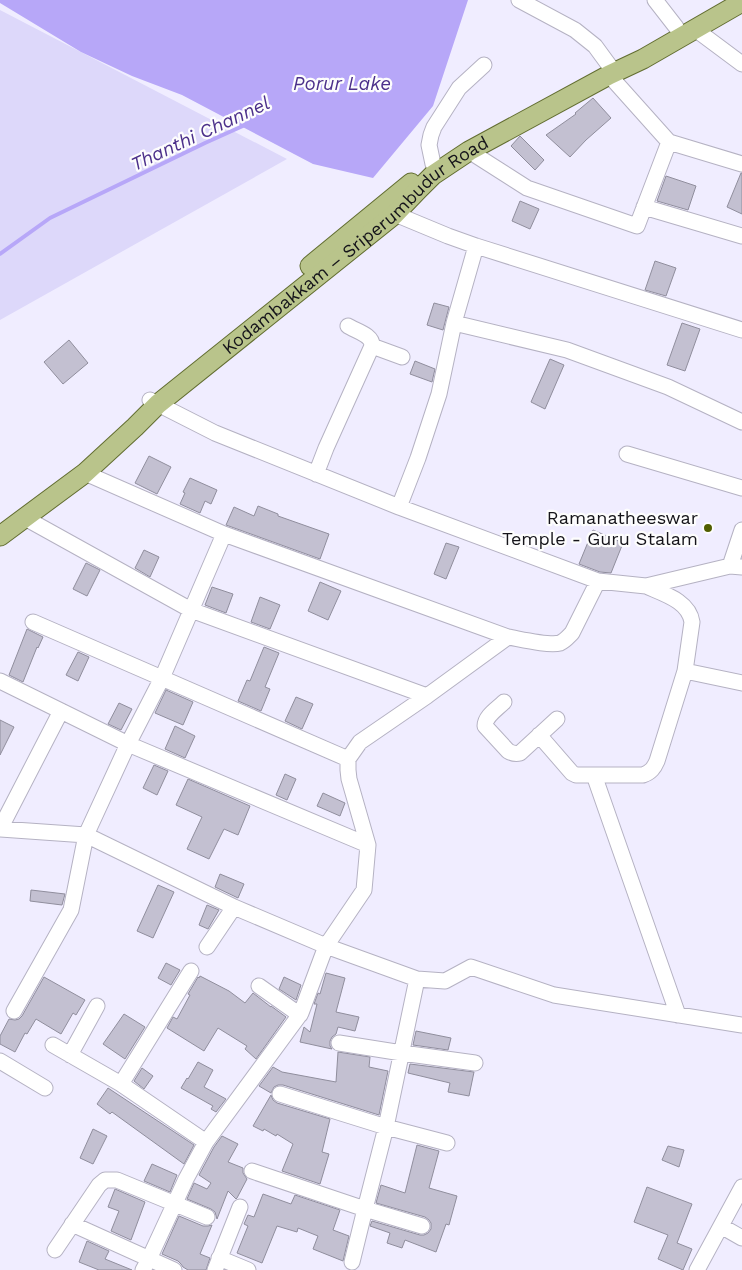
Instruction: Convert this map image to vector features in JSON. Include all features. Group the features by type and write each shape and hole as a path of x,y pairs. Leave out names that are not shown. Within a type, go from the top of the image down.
{"main road":[{"name":"Kodambakkam – Sriperumbudur Road","path":"362,231 395,214 433,176 469,151 610,70 642,46 721,0"},
{"name":"Kodambakkam – Sriperumbudur Road","path":"0,524 78,464 362,231 432,164 463,141 610,70 643,59 742,2"},
{"name":"Kodambakkam – Sriperumbudur Road","path":"0,536 85,473 135,427 154,402"}],"street":[{"path":"519,0 575,30 595,46 610,70 669,142 742,164"},
{"path":"655,0 676,27"},
{"path":"695,29 742,64"},
{"path":"432,164 429,145 434,127 459,88 484,64"},
{"path":"469,151 527,188 637,226 669,142"},
{"path":"644,207 742,236"},
{"path":"395,214 476,246 742,330"},
{"path":"399,507 418,458 439,394 454,322 476,246"},
{"path":"454,322 567,350 668,387 742,422"},
{"path":"316,474 373,342 370,338 348,326"},
{"path":"372,346 402,357"},
{"path":"154,402 214,433 399,507 598,582 646,586 736,566 742,530"},
{"path":"627,454 742,488"},
{"path":"85,473 224,534 508,637 551,644 560,643 572,632 598,582"},
{"path":"25,518 191,610 427,696"},
{"path":"14,1010 71,910 86,836 128,744 162,678 224,534"},
{"path":"540,735 572,773 582,776 643,775 652,770 657,761 684,671 692,622 691,615 682,604 646,586"},
{"path":"33,622 348,759"},
{"path":"146,1264 206,1142 300,1015 326,946 364,890 368,845 349,779 348,759 360,742 508,637"},
{"path":"684,671 742,683"},
{"path":"0,681 128,744 368,845"},
{"path":"504,702 486,719 484,724 508,751 516,754 520,753 556,718"},
{"path":"61,711 0,829 86,836 234,907 326,946 417,979 444,981 471,967 554,995 742,1025"},
{"path":"594,775 678,1015"},
{"path":"207,947 234,907"},
{"path":"121,1084 191,971"},
{"path":"352,1262 386,1127 417,979"},
{"path":"259,986 300,1015"},
{"path":"70,1055 97,1006"},
{"path":"339,1042 475,1063"},
{"path":"53,1044 121,1084 206,1142"},
{"path":"0,1061 45,1088"},
{"path":"280,1094 386,1127 447,1143"},
{"path":"252,1172 422,1226"},
{"path":"55,1250 99,1185 105,1180 117,1180 207,1217"},
{"path":"697,1270 742,1188"},
{"path":"240,1207 217,1264 248,1270"},
{"path":"72,1224 146,1264 174,1270"},
{"path":"721,1226 742,1238"}],"shaded area":[{"path":"0,10 287,159 0,320"}],"water":[{"name":"Porur Lake","path":"0,0 468,0 433,106 373,178 313,164 182,95 132,76 81,52 0,3"}],"building":[{"path":"593,98 611,118 570,157 546,135 576,114"},
{"path":"520,136 544,160 535,170 511,146"},
{"path":"742,173 742,214 727,207"},
{"path":"666,176 696,186 688,210 657,201"},
{"path":"520,201 539,209 530,229 512,221"},
{"path":"655,261 676,268 666,296 645,290"},
{"path":"434,303 449,307 443,330 427,325"},
{"path":"682,323 700,329 685,371 667,365"},
{"path":"69,340 88,363 63,384 44,362"},
{"path":"550,359 564,365 545,409 531,402"},
{"path":"415,361 435,369 432,382 410,374"},
{"path":"149,456 171,467 157,494 135,483"},
{"path":"190,478 217,490 211,504 205,501 200,513 180,504 185,493 183,492"},
{"path":"258,506 278,514 278,516 329,534 320,559 226,525 234,507 254,516"},
{"path":"593,530 623,543 611,573 600,572 579,564"},
{"path":"446,543 459,547 446,579 434,574"},
{"path":"144,550 159,557 150,577 135,568"},
{"path":"86,563 100,570 87,596 73,589"},
{"path":"320,582 341,591 328,620 308,611"},
{"path":"212,587 233,594 226,613 205,605"},
{"path":"260,597 280,605 270,629 251,622"},
{"path":"27,629 43,637 23,682 9,675"},
{"path":"264,647 279,653 265,687 270,689 261,711 238,701 247,680 250,681"},
{"path":"78,652 89,657 78,681 66,675"},
{"path":"166,690 193,702 183,725 155,713"},
{"path":"296,697 313,704 302,729 285,721"},
{"path":"119,703 132,709 121,730 108,724"},
{"path":"0,720 14,727 0,755"},
{"path":"175,726 195,736 185,758 165,749"},
{"path":"154,765 168,771 157,795 143,788"},
{"path":"285,774 296,779 287,800 276,795"},
{"path":"188,779 250,806 238,835 224,829 209,859 187,849 202,817 176,805"},
{"path":"323,793 345,803 340,816 317,806"},
{"path":"220,874 244,884 238,898 215,887"},
{"path":"158,885 174,892 153,938 137,931"},
{"path":"31,890 65,894 62,905 30,901"},
{"path":"207,905 219,910 208,929 199,925"},
{"path":"166,963 180,970 171,985 158,978"},
{"path":"326,973 345,978 336,1012 359,1017 355,1031 338,1027 336,1034 330,1041 332,1049 300,1042 304,1027 310,1032 317,1004 314,1004 318,993 320,994"},
{"path":"200,976 229,991 245,1003 253,993 286,1017 256,1059 245,1049 247,1046 218,1028 204,1051 167,1028 173,1017 177,1019 190,995 188,994"},
{"path":"44,977 85,1000 76,1015 73,1013 61,1034 36,1019 27,1034 25,1033 15,1052 0,1044 0,1036 9,1019 15,1020 22,1016"},
{"path":"284,977 301,985 296,1000 279,989"},
{"path":"124,1014 145,1027 125,1059 103,1044"},
{"path":"416,1031 451,1038 448,1050 413,1045"},
{"path":"338,1052 370,1057 369,1067 388,1071 379,1115 283,1085 274,1087 271,1093 259,1086 273,1067 282,1072 336,1082"},
{"path":"198,1062 213,1070 204,1087 226,1099 216,1112 211,1109 213,1106 181,1088"},
{"path":"410,1064 474,1072 469,1096 448,1092 450,1083 408,1073"},
{"path":"142,1068 153,1076 144,1089 134,1081"},
{"path":"108,1088 194,1145 184,1164 112,1112 110,1114 97,1104"},
{"path":"271,1095 277,1103 330,1119 322,1152 329,1154 320,1184 282,1171 293,1144 277,1134 276,1136 264,1129 263,1131 253,1126"},
{"path":"93,1129 107,1136 93,1164 80,1158"},
{"path":"222,1136 238,1144 228,1162 243,1168 243,1173 247,1179 236,1199 228,1191 217,1219 215,1212 211,1209 187,1199 194,1183 207,1189 211,1183 199,1175"},
{"path":"417,1145 439,1151 429,1188 457,1196 449,1225 446,1224 436,1252 405,1240 402,1248 387,1243 390,1233 370,1226 372,1221 420,1235 428,1233 431,1229 431,1223 425,1217 376,1203 381,1185 405,1193"},
{"path":"668,1146 684,1150 679,1167 662,1160"},
{"path":"152,1164 177,1175 170,1192 144,1181"},
{"path":"647,1187 692,1204 677,1243 692,1249 683,1270 658,1259 668,1235 634,1222"},
{"path":"115,1189 145,1202 131,1240 111,1231 119,1211 108,1207"},
{"path":"263,1194 291,1204 295,1195 340,1210 333,1230 349,1236 343,1261 313,1249 318,1236 298,1228 297,1232 277,1226 262,1263 237,1253 248,1226 244,1224 248,1215 254,1217"},
{"path":"179,1216 203,1226 212,1225 200,1254 210,1258 206,1270 188,1270 178,1261 162,1254"},
{"path":"87,1241 109,1251 105,1259 132,1270 99,1270 79,1262"}],"waterway":[{"name":"Thanthi Channel","path":"0,254 50,218 245,125"}],"place":[{"name":"Ramanatheeswar Temple - Guru Stalam","path":"708,528"}]}
